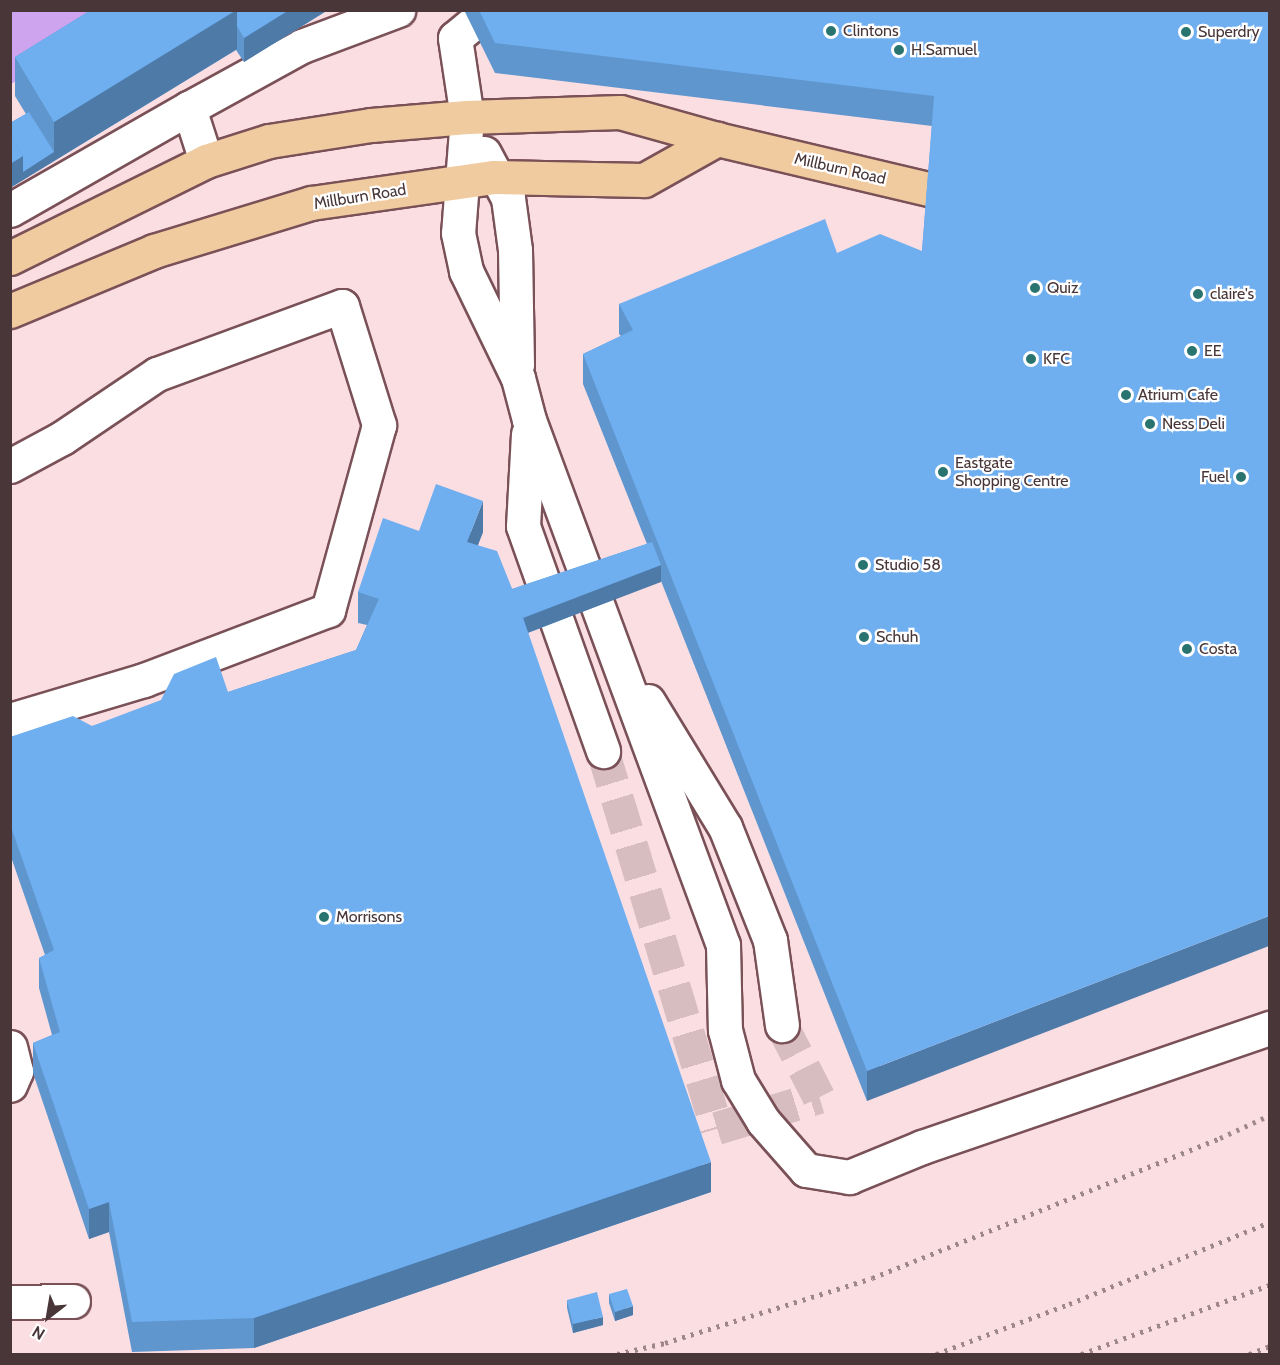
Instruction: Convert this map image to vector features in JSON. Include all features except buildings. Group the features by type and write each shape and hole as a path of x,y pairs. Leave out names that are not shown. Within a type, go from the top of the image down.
{"main road":[{"name":"Millburn Road","path":"10,258 206,161 269,141 371,125 467,117 620,112 717,139 929,189"},
{"name":"Millburn Road","path":"10,310 154,251 311,203 494,177 644,180 717,139"}],"lane":[{"path":"10,210 302,46 398,10"},
{"path":"489,10 455,38 467,117 459,233 466,271 518,378 529,420 723,945 726,1030 738,1080 763,1121 806,1170 849,1177 922,1147 1269,1028"},
{"path":"189,108 206,161"},
{"path":"467,117 494,177 507,198 515,250 518,378"},
{"path":"10,466 62,438 157,374 342,306 379,425 328,610 144,680 10,720"},
{"path":"529,420 523,526 603,751"},
{"path":"612,640 725,827 770,940 782,1024"},
{"path":"10,1047 16,1071 10,1085"},
{"path":"10,1302 73,1301"}],"shaded area":[{"path":"11,11 136,11 11,84"}],"tunnel":[{"path":"603,751 717,1128 819,1097 782,1025"}],"railway":[{"path":"617,1354 665,1343 872,1278 1220,1138 1270,1115"},
{"path":"936,1354 1069,1304 1270,1222"},
{"path":"1081,1354 1270,1285"},
{"path":"1249,1354 1270,1346"}],"place":[{"name":"Clintons","path":"831,31"},
{"name":"Superdry","path":"1186,32"},
{"name":"H.Samuel","path":"899,50"},
{"name":"Quiz","path":"1035,288"},
{"name":"claire's","path":"1198,294"},
{"name":"EE","path":"1192,351"},
{"name":"KFC","path":"1031,359"},
{"name":"Atrium Cafe","path":"1126,395"},
{"name":"Ness Deli","path":"1150,424"},
{"name":"Eastgate Shopping Centre","path":"943,472"},
{"name":"Fuel","path":"1241,477"},
{"name":"Studio 58","path":"863,565"},
{"name":"Schuh","path":"864,637"},
{"name":"Costa","path":"1187,649"},
{"name":"Morrisons","path":"324,917"}]}
